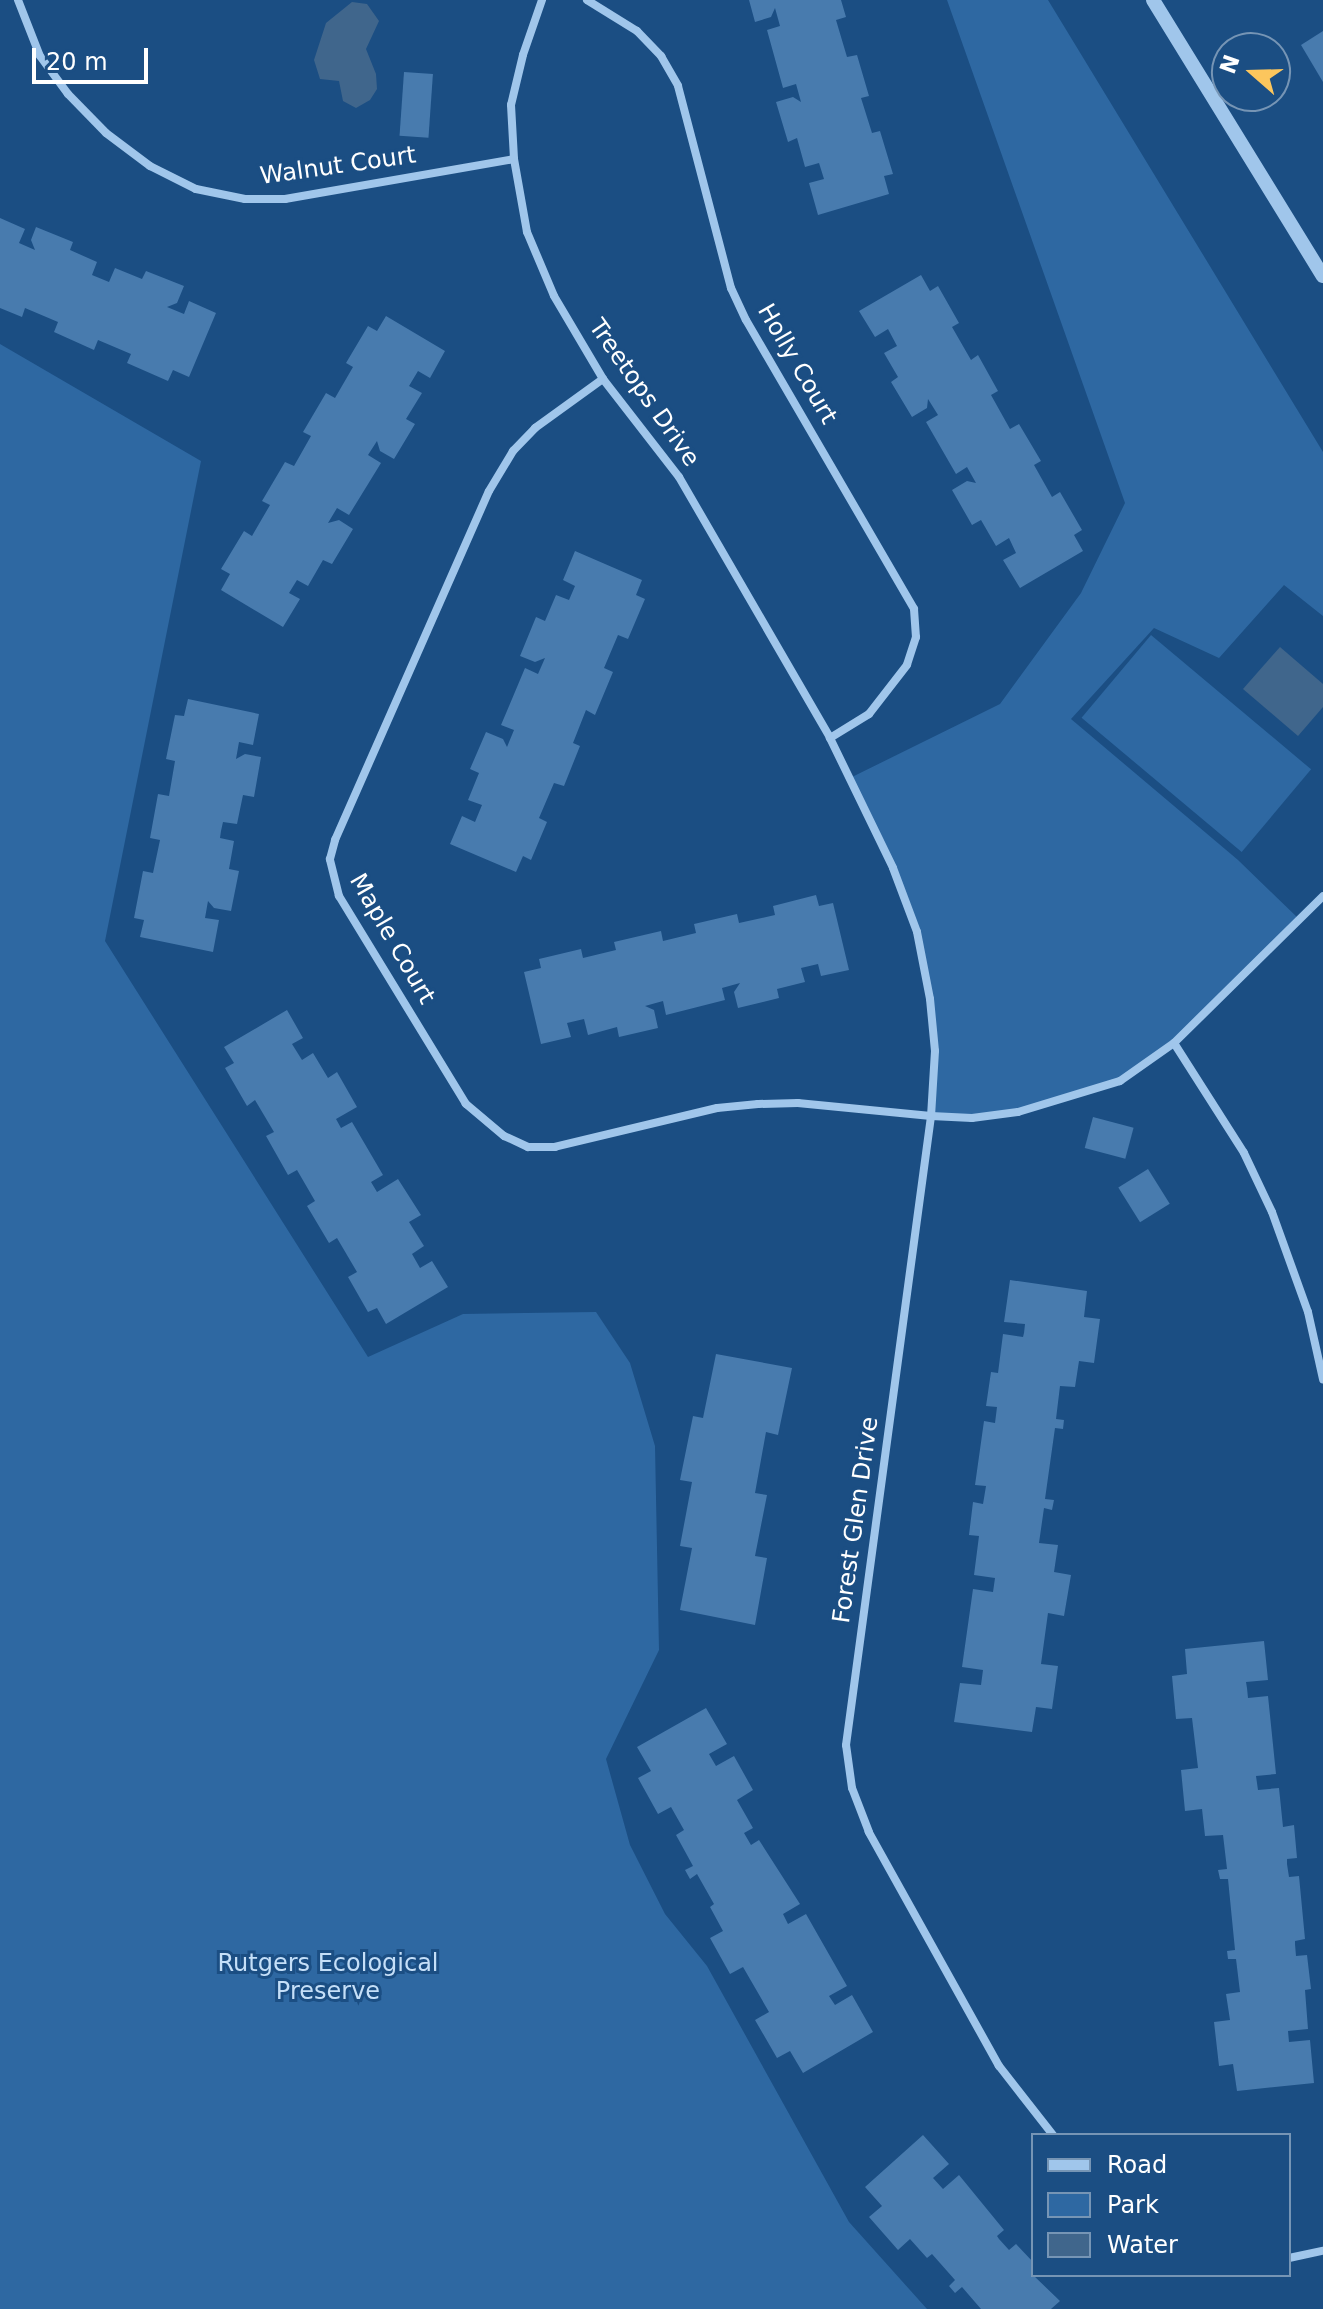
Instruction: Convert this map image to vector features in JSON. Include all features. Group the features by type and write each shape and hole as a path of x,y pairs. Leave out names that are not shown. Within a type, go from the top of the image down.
{"street":[{"name":"Walnut Court","path":"18,0 40,56 68,94 106,133 139,158 196,189 245,199 285,199 514,159"},
{"name":"Treetops Drive","path":"542,0 523,55 511,105 514,159 527,232 554,296 603,379 679,477 830,738 893,868 917,932 930,999 935,1051 931,1116"},
{"name":"Holly Court","path":"587,0 637,31 661,56 678,86 731,288 914,609 916,637 907,665 869,714 830,738"},
{"path":"1153,0 1323,276"},
{"name":"Maple Court","path":"603,379 535,428 513,451 489,491 335,840 330,859 339,896 466,1104 504,1136 528,1147 555,1147 717,1108 758,1104 798,1103 931,1116"},
{"path":"931,1116 972,1118 1018,1112 1120,1081 1174,1043 1323,896"},
{"path":"1174,1043 1244,1153 1272,1212 1308,1312 1323,1379"},
{"name":"Forest Glen Drive","path":"931,1116 846,1745 852,1788 869,1832 999,2066 1051,2133"},
{"path":"1291,2258 1323,2251"}],"green space":[{"path":"947,0 1048,0 1323,452 1323,616 1284,585 1219,658 1154,628 1071,719 1238,860 1299,919 1174,1043 1120,1081 1018,1112 931,1116 935,1051 917,932 850,778 1000,704 1081,593 1125,503"},
{"name":"Rutgers Ecological Preserve","path":"0,344 201,461 105,941 368,1357 463,1314 596,1312 630,1363 655,1446 659,1650 606,1759 630,1845 665,1914 707,1966 849,2222 927,2309 0,2309"},
{"path":"1151,635 1311,769 1242,852 1082,718"}],"water":[{"path":"352,2 367,4 379,21 366,49 376,74 377,89 370,100 356,108 343,101 339,81 320,79 314,60 326,23"},
{"path":"1280,647 1323,684 1323,707 1298,736 1243,689"}],"building":[{"path":"749,0 841,0 846,17 836,20 847,57 857,55 869,96 861,98 872,133 880,131 893,174 884,176 889,194 818,215 809,183 824,179 819,163 805,167 797,138 788,142 776,102 793,97 801,102 796,84 783,88 767,30 780,26 775,8 771,17 755,22"},
{"path":"1323,31 1323,82 1301,45"},
{"path":"404,72 433,74 428,138 400,136"},
{"path":"0,218 25,229 19,243 35,250 31,240 36,227 73,242 70,250 97,262 92,275 109,282 115,268 142,279 146,271 184,286 177,303 167,307 184,314 189,301 216,313 189,377 173,370 168,381 127,363 131,354 98,340 94,350 54,332 58,322 25,308 22,317 0,308"},
{"path":"921,275 930,291 938,286 959,323 952,327 971,360 978,355 998,391 991,395 1010,429 1019,424 1041,461 1034,465 1052,497 1060,492 1082,530 1074,535 1083,551 1020,588 1003,560 1016,553 1009,538 996,546 981,520 972,525 952,490 967,481 976,483 967,467 956,474 926,422 938,415 928,399 927,408 912,417 891,382 898,377 884,353 897,346 888,329 875,337 859,311"},
{"path":"386,316 445,351 430,378 418,371 409,386 422,393 406,419 415,424 394,459 380,451 377,441 368,455 381,463 349,515 337,508 328,523 339,520 353,529 332,564 323,560 308,586 297,580 289,593 300,599 283,627 221,590 230,574 221,569 244,531 252,536 270,505 262,501 285,462 294,466 311,436 303,432 326,393 335,398 353,367 346,363 368,326 377,331"},
{"path":"575,551 642,580 636,595 645,599 628,639 618,635 604,668 613,672 595,715 586,710 573,743 580,746 564,786 554,783 539,818 547,822 531,860 523,856 516,872 450,844 462,816 475,822 482,805 468,800 479,773 470,769 486,732 503,739 507,747 514,730 501,725 525,668 538,674 545,658 535,662 520,656 536,617 545,621 556,595 569,600 575,586 563,580"},
{"path":"188,699 259,714 253,745 239,742 236,759 245,754 261,757 254,797 243,795 237,824 223,822 221,831 220,838 234,841 229,869 239,871 231,911 214,908 208,901 205,918 219,920 213,952 140,937 144,920 134,918 143,871 153,873 160,840 150,838 158,794 169,796 175,761 166,759 175,715 184,716"},
{"path":"816,895 819,906 833,903 849,970 821,976 818,964 801,968 805,982 777,989 779,998 738,1008 734,992 740,983 722,988 725,1000 666,1015 663,1001 645,1006 654,1010 658,1028 619,1037 617,1027 588,1035 584,1019 567,1023 571,1037 541,1044 524,972 541,968 539,959 581,949 583,958 616,950 614,942 661,931 663,941 696,933 694,924 737,914 739,923 775,915 773,906"},
{"path":"287,1010 303,1038 292,1044 302,1060 313,1053 328,1078 337,1072 357,1107 336,1119 341,1128 352,1122 383,1175 371,1182 377,1192 398,1179 421,1215 409,1222 424,1246 412,1254 420,1268 432,1261 448,1287 386,1324 377,1308 368,1312 348,1277 357,1272 337,1238 329,1243 307,1206 315,1201 297,1170 288,1175 266,1136 274,1132 255,1100 247,1106 225,1068 234,1063 224,1047"},
{"path":"1093,1117 1134,1128 1125,1159 1085,1148"},
{"path":"1148,1169 1170,1204 1140,1222 1118,1188"},
{"path":"1010,1280 1087,1291 1084,1317 1100,1319 1094,1363 1079,1361 1075,1387 1060,1386 1056,1419 1064,1420 1063,1429 1055,1428 1045,1499 1054,1500 1052,1510 1044,1508 1039,1543 1058,1545 1054,1572 1071,1575 1064,1616 1048,1613 1041,1664 1058,1666 1052,1709 1036,1707 1032,1732 954,1722 960,1683 981,1685 983,1670 962,1667 973,1589 993,1592 995,1578 974,1575 979,1536 969,1535 973,1502 983,1504 986,1486 975,1485 984,1421 995,1423 997,1407 986,1406 991,1372 998,1373 1003,1334 1023,1337 1024,1333 1025,1324 1004,1322"},
{"path":"716,1354 792,1368 778,1435 766,1432 755,1493 767,1495 755,1556 767,1558 755,1625 680,1610 692,1548 680,1546 692,1482 680,1480 693,1416 703,1418"},
{"path":"1264,1641 1268,1680 1246,1682 1248,1698 1268,1696 1276,1774 1256,1776 1258,1790 1279,1788 1283,1827 1294,1825 1297,1858 1287,1859 1287,1864 1289,1877 1299,1876 1305,1939 1295,1941 1296,1956 1307,1955 1311,1989 1305,1990 1308,2029 1288,2031 1289,2042 1310,2040 1314,2083 1237,2091 1233,2064 1219,2066 1214,2022 1230,2020 1226,1994 1240,1992 1236,1959 1228,1959 1227,1951 1235,1950 1228,1879 1220,1879 1218,1870 1227,1869 1223,1835 1205,1836 1202,1809 1185,1811 1181,1770 1198,1768 1192,1718 1176,1719 1172,1676 1187,1674 1185,1649"},
{"path":"706,1708 727,1744 709,1754 716,1766 734,1756 753,1790 737,1800 753,1828 744,1833 751,1845 759,1840 800,1904 783,1914 788,1924 806,1914 847,1986 829,1996 835,2005 852,1995 873,2032 803,2073 790,2051 777,2058 755,2020 769,2012 743,1967 730,1974 710,1938 723,1931 710,1907 714,1904 697,1874 690,1879 685,1870 693,1866 676,1835 684,1830 671,1807 658,1814 638,1778 651,1771 637,1747"},
{"path":"923,2135 949,2164 933,2178 943,2189 959,2175 1004,2230 997,2236 999,2239 1009,2250 1016,2244 1031,2260 1031,2277 1035,2277 1060,2301 1051,2309 981,2309 962,2287 955,2293 949,2286 955,2280 932,2254 927,2258 910,2239 898,2250 869,2217 882,2206 865,2187"}]}
